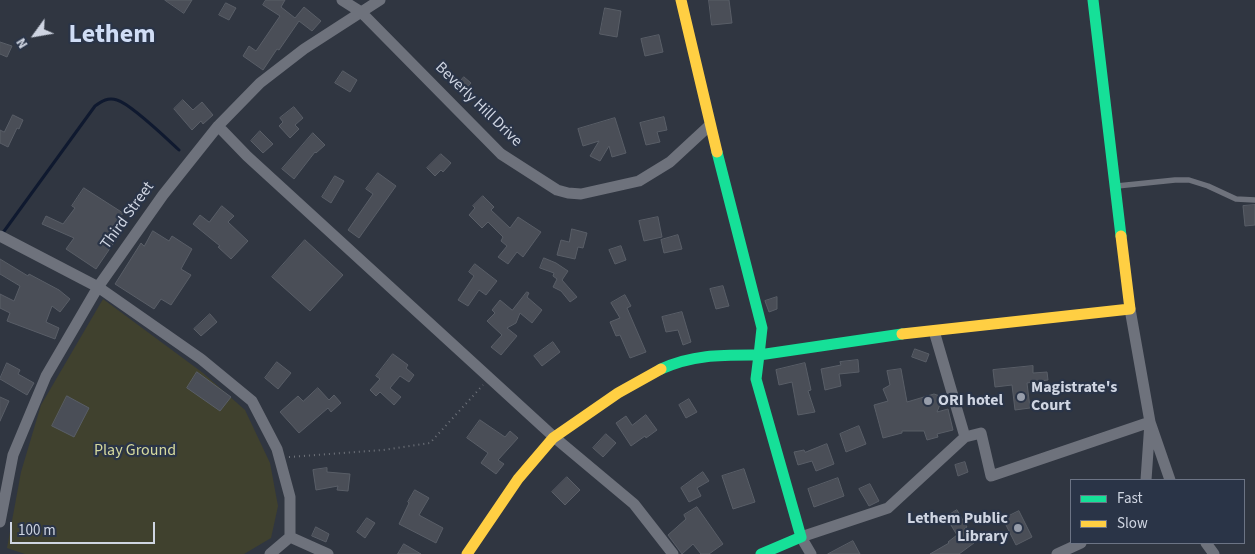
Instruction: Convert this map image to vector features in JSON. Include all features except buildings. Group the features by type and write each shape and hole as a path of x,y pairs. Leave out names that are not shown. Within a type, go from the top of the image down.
{"street":[{"name":"Beverly Hill Drive","path":"342,0 361,12 501,154 557,190 581,194 639,181 670,162 710,125"},
{"name":"Third Street","path":"0,522 13,455 46,376 98,287 163,195 218,126 260,83 304,49 380,0"},
{"path":"681,0 710,125 762,328 756,379 801,537 811,554"},
{"path":"1093,0 1130,309 1150,422 1170,479"},
{"path":"218,126 247,156 554,437 634,504 674,554"},
{"path":"2,237 98,287 201,359 252,401 277,449 290,496 290,537 270,554"},
{"path":"467,554 526,469 554,437 612,396 647,376 684,360 722,355 758,355 934,331 1130,309"},
{"path":"934,331 965,437"},
{"path":"761,554 801,537 888,508 965,437 982,434 991,476 1150,422"},
{"path":"1146,479 1150,422"},
{"path":"290,537 328,554"},
{"path":"1057,554 1079,544"}],"lane":[{"path":"1115,186 1188,180 1208,186 1236,199 1255,200"}],"path":[{"path":"279,458 383,450 430,443 490,378"}],"green space":[{"name":"Play Ground","path":"103,299 203,373 245,410 270,463 278,506 271,538 244,554 25,554 7,548 21,472 41,405"}],"waterway":[{"path":"2,234 95,106 103,101 114,99 131,108 179,150"}],"traffic: fast":[{"path":"1093,0 1121,236"},
{"path":"661,369 685,360 697,358 721,355 759,355 762,328 717,152"},
{"path":"761,554 801,537 756,379 759,355 902,334"}],"traffic: slow":[{"path":"681,0 717,152"},
{"path":"902,334 1130,309 1121,236"},
{"path":"467,554 518,479 553,438 618,393 661,369"}],"place":[{"name":"Magistrate's Court","path":"1021,397"},
{"name":"ORI hotel","path":"928,401"},
{"name":"Lethem Public Library","path":"1018,528"}],"district":[{"name":"Lethem","path":"112,36"}]}
